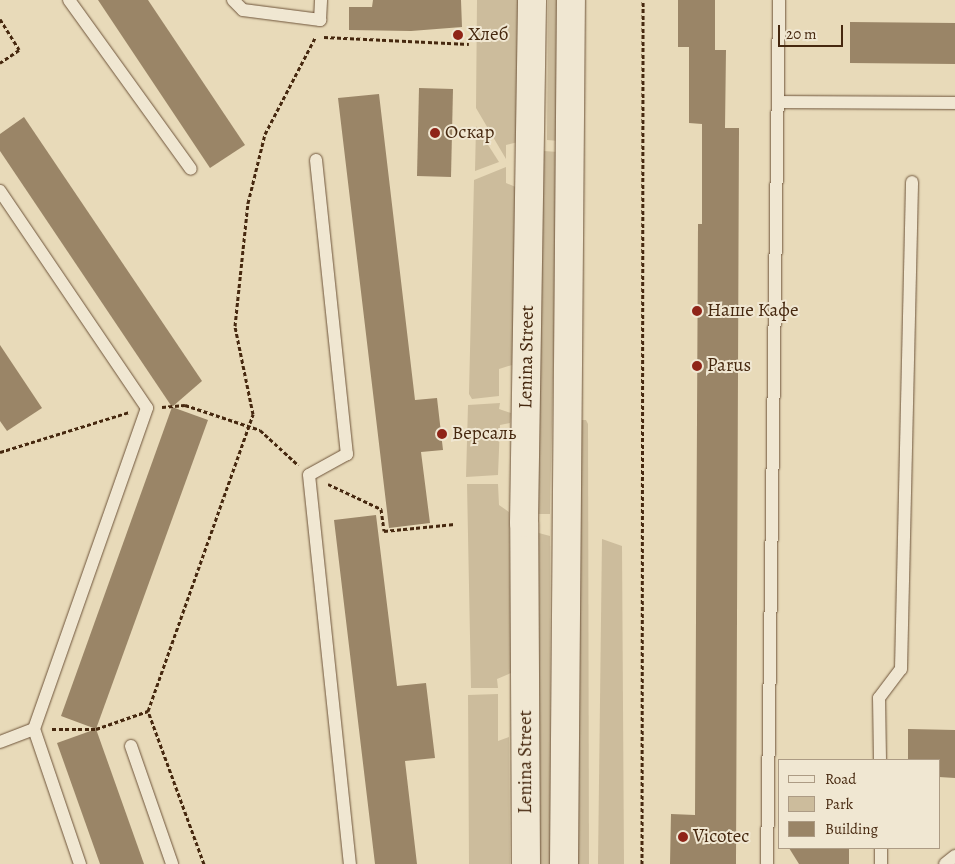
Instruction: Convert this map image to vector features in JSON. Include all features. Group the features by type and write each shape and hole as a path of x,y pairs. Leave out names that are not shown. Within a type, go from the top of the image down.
{"street":[{"name":"Lenina Street","path":"526,864 524,523 532,0"},
{"name":"Lenina Street","path":"564,864 571,0"}],"lane":[{"path":"69,0 191,169"},
{"path":"233,0 243,10 320,20 321,0"},
{"path":"767,864 779,0"},
{"path":"778,102 955,103"},
{"path":"316,160 347,454 309,476 350,864"},
{"path":"880,759 879,698 901,669 912,182"},
{"path":"0,191 147,408 34,729 80,864"},
{"path":"0,742 34,729"},
{"path":"131,746 172,864"},
{"path":"880,849 881,864"},
{"path":"945,864 955,856"}],"path":[{"path":"642,864 643,0"},
{"path":"0,19 19,50 0,63"},
{"path":"204,864 148,711 253,414 235,326 248,203 265,134 316,36 469,44"},
{"path":"0,452 106,418 147,408 185,405 249,428 260,430 309,476 381,509 384,531 455,524"},
{"path":"34,729 96,729 148,711"}],"green space":[{"path":"477,0 521,0 518,142 506,145 506,159 476,108"},
{"path":"548,0 560,0 559,141 547,140"},
{"path":"476,126 499,162 475,171"},
{"path":"544,151 558,152 550,514 536,514"},
{"path":"506,167 506,183 518,188 512,365 499,369 499,396 472,399 469,394 474,180"},
{"path":"500,403 499,409 511,413 510,423 500,425 498,475 466,477 468,405"},
{"path":"579,420 586,420 588,424 589,864 575,864"},
{"path":"467,484 498,484 499,505 509,512 511,673 497,679 498,688 471,688"},
{"path":"535,532 550,536 551,864 536,864"},
{"path":"602,539 622,546 624,864 598,864"},
{"path":"498,694 498,741 509,737 510,864 469,864 468,695"}],"building":[{"path":"98,0 148,0 245,145 210,168"},
{"path":"373,0 461,0 462,27 411,31 349,30 349,7 372,7"},
{"path":"678,0 715,0 715,50 726,50 725,128 739,128 736,864 670,864 671,814 695,815 698,224 702,224 702,124 689,123 689,47 678,47"},
{"path":"850,22 955,23 955,64 850,63"},
{"name":"Оскар","path":"419,88 453,89 451,177 417,176"},
{"path":"379,94 415,400 437,398 443,450 421,452 430,523 389,528 338,98"},
{"path":"24,117 202,381 172,407 0,151 0,134"},
{"path":"0,345 42,408 7,431 0,421"},
{"path":"172,407 208,420 96,729 61,716"},
{"path":"376,515 397,686 426,683 435,758 405,761 417,864 375,864 334,520"},
{"path":"96,729 144,864 100,864 57,743"},
{"path":"908,729 955,730 955,778 940,777 940,759 908,759"},
{"path":"790,849 849,849 849,864 799,864"}],"place":[{"name":"Хлеб","path":"458,35"},
{"name":"Оскар","path":"435,133"},
{"name":"Наше Кафе","path":"697,311"},
{"name":"Parus","path":"697,366"},
{"name":"Версаль","path":"442,434"},
{"name":"Vicotec","path":"683,837"}]}
